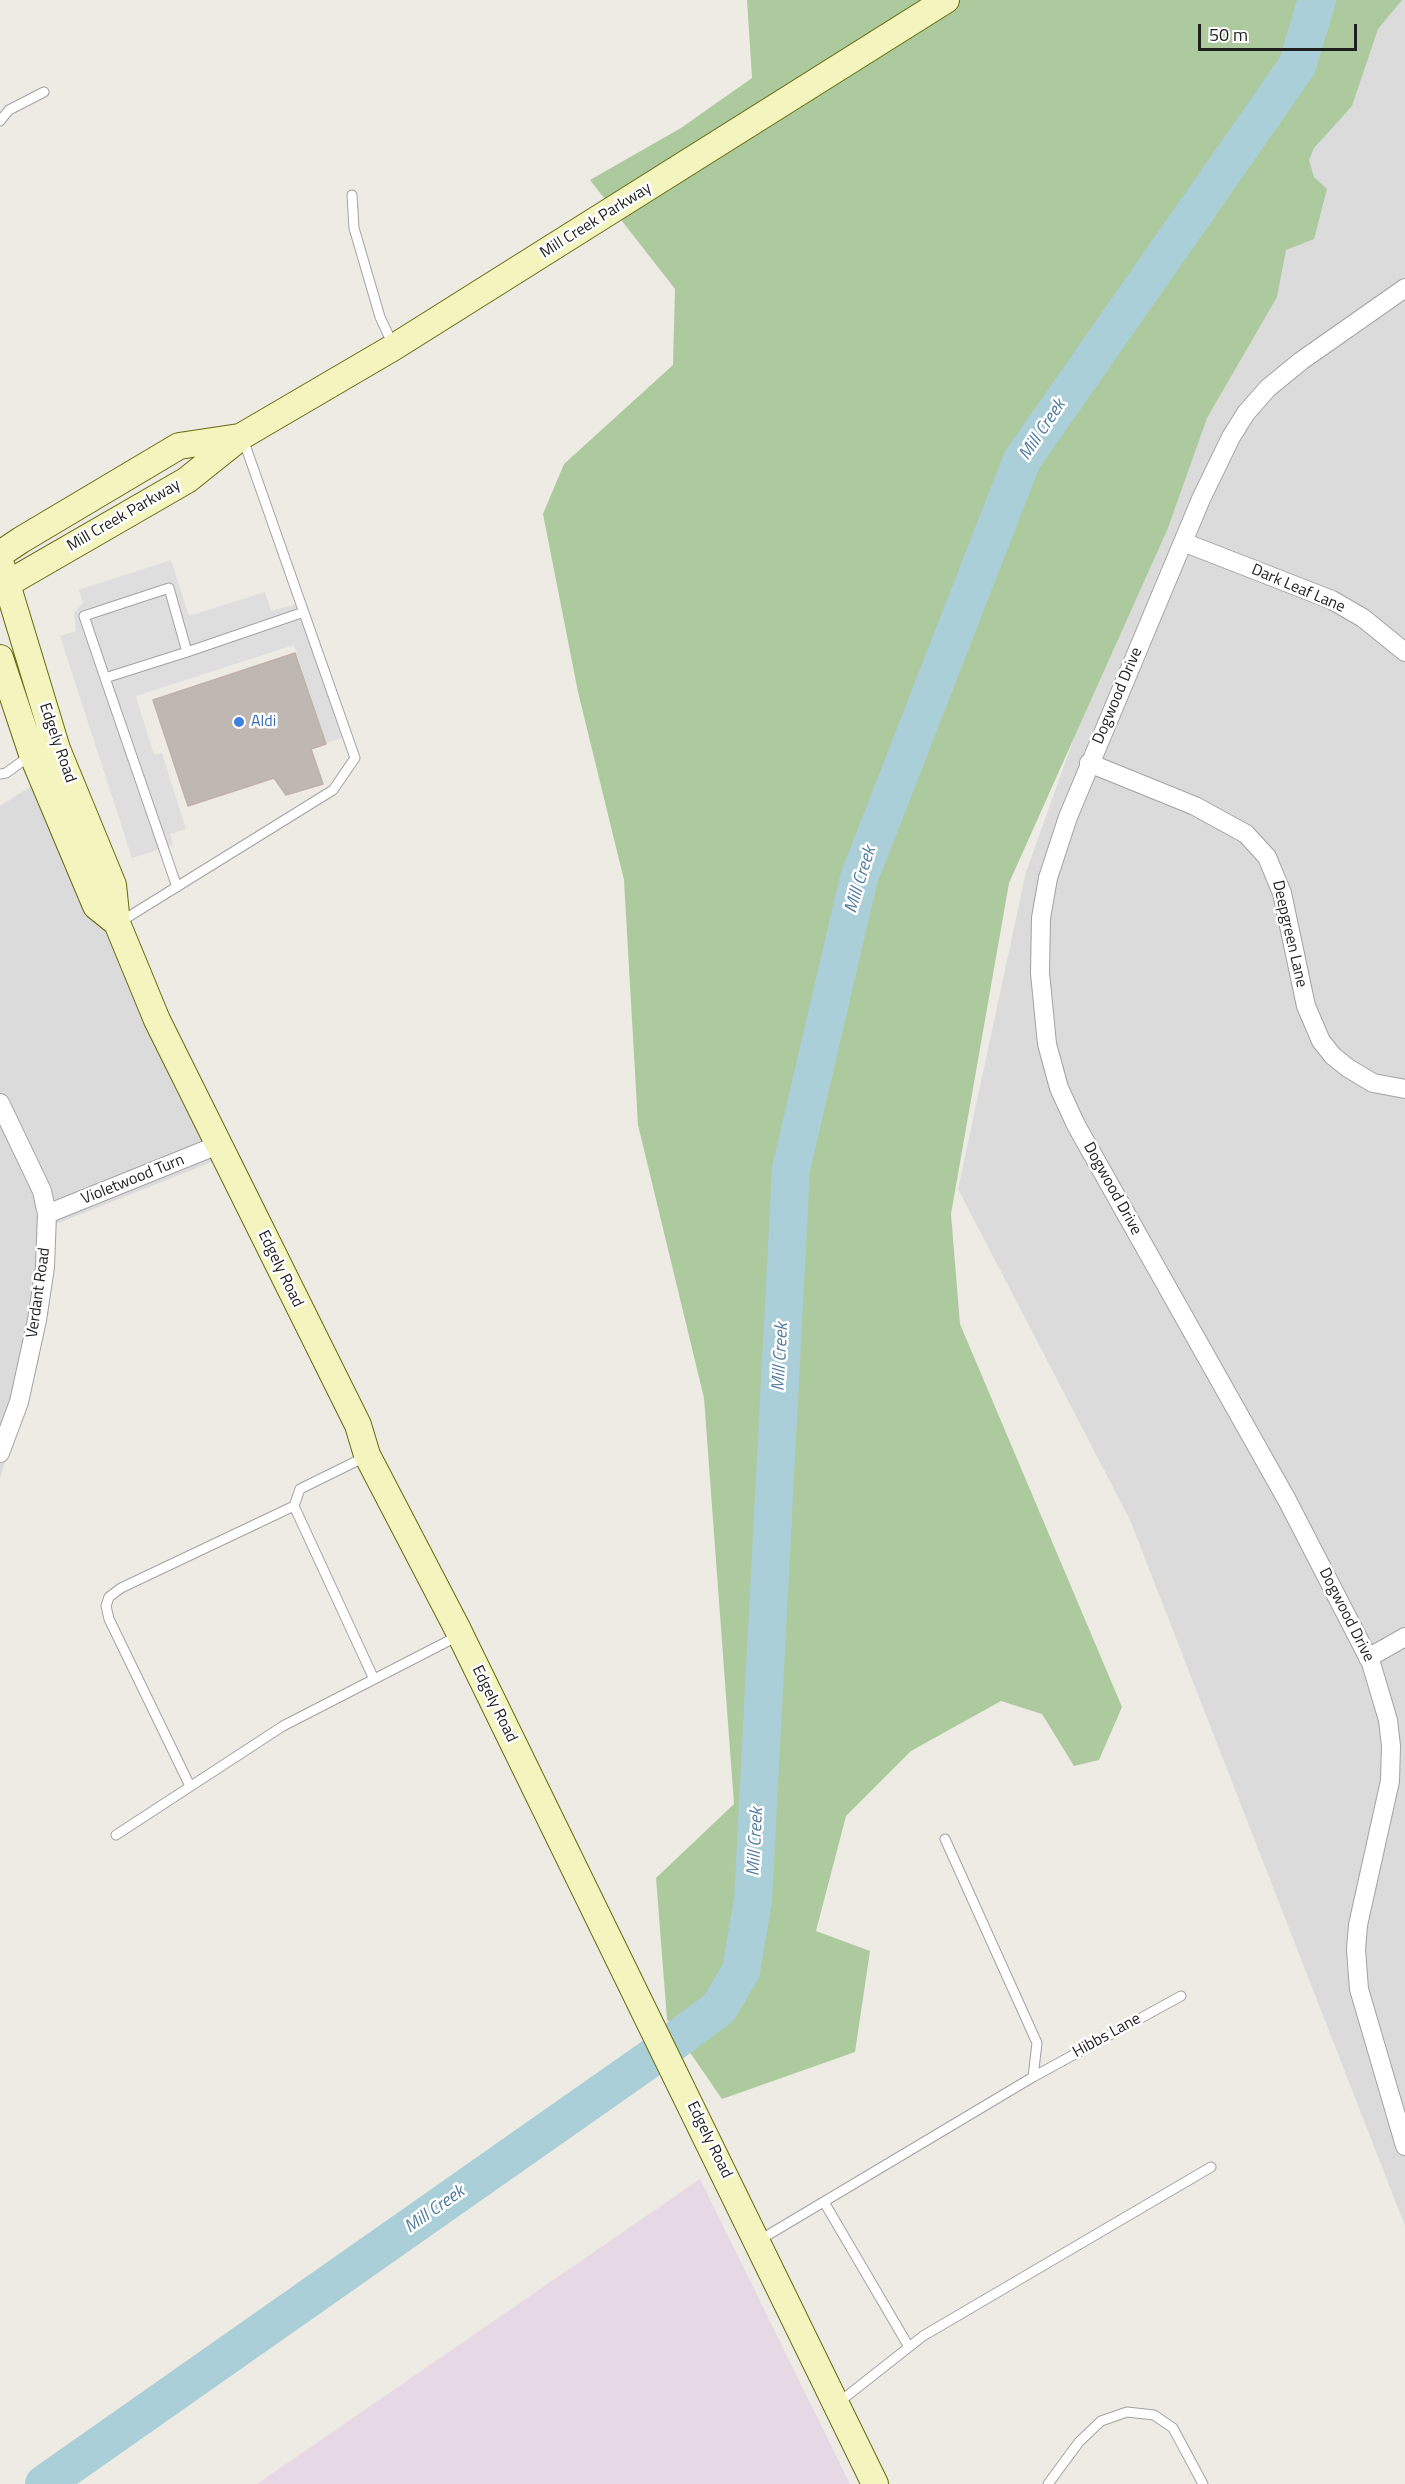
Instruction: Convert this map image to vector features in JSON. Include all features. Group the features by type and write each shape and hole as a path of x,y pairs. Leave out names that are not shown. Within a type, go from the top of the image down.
{"main road":[{"name":"Mill Creek Parkway","path":"3,577 187,480 242,436 394,347 946,0"},
{"name":"Mill Creek Parkway","path":"0,554 179,446 242,436"},
{"name":"Edgely Road","path":"3,577 57,749 113,885 117,923 157,1020 357,1425 368,1455 460,1634 875,2484"},
{"name":"Edgely Road","path":"0,658 33,754 96,906 117,923"}],"street":[{"name":"Dogwood Drive","path":"1405,288 1301,361 1268,388 1246,413 1231,437 1183,542 1089,763 1048,878 1041,918 1042,1013 1059,1088 1076,1125 1110,1187 1197,1337 1287,1500 1368,1658 1388,1720 1391,1746 1390,1782 1358,1925 1356,1950 1359,1989 1405,2146"},
{"name":"Dark Leaf Lane","path":"1183,542 1332,600 1363,618 1405,652"},
{"name":"Deepgreen Lane","path":"1089,763 1195,806 1246,834 1267,856 1282,893 1306,1005 1321,1041 1340,1062 1372,1083 1405,1089"},
{"name":"Verdant Road","path":"0,1103 42,1191 47,1214 45,1267 37,1320 19,1402 0,1453"},
{"name":"Violetwood Turn","path":"47,1214 218,1145"},
{"path":"1368,1658 1405,1636"}],"lane":[{"path":"0,121 9,110 44,93"},
{"path":"352,195 354,228 380,317 394,347"},
{"path":"117,923 333,790 355,758 242,436"},
{"path":"177,886 84,616 169,588 187,652"},
{"path":"105,678 304,612"},
{"path":"0,774 6,773 33,754"},
{"path":"368,1455 300,1489 294,1506 373,1677"},
{"path":"190,1786 109,1619 105,1606 109,1597 121,1588 294,1506"},
{"path":"116,1835 283,1726 373,1677 460,1634"},
{"path":"945,1839 1037,2043 1033,2077"},
{"name":"Hibbs Lane","path":"758,2241 1033,2077 1181,1995"},
{"path":"837,2404 923,2336 1211,2167"},
{"path":"824,2202 909,2347"},
{"path":"1048,2484 1079,2442 1101,2421 1127,2412 1154,2415 1173,2428 1203,2484"}],"shaded area":[{"path":"1338,0 1405,0 1405,2226 1130,1520 958,1189 1026,872"},
{"path":"171,560 189,616 265,592 271,611 297,604 342,738 326,743 294,645 136,696 154,755 162,753 186,829 170,834 173,845 132,858 60,636 76,631 74,613 83,603 79,590"},
{"path":"46,777 217,1160 56,1224 39,1360 0,1478 0,806"},
{"path":"700,2179 850,2484 257,2484"}],"green space":[{"path":"747,0 1402,0 1378,29 1352,106 1314,148 1309,160 1314,177 1327,189 1314,239 1286,250 1277,297 1207,418 1168,528 1009,883 951,1214 960,1324 1122,1707 1099,1760 1074,1766 1042,1714 1001,1701 911,1751 846,1816 816,1931 870,1951 855,2052 722,2099 667,2019 656,1878 734,1804 704,1398 638,1125 624,880 578,692 543,514 564,464 673,365 675,289 590,180 681,128 752,78"}],"building":[{"name":"Aldi","path":"295,653 326,744 311,749 323,784 286,795 274,778 188,806 153,700"}],"waterway":[{"name":"Mill Creek","path":"44,2484 664,2049 719,2008 741,1971 753,1900 791,1169 859,878 1022,460 1297,66 1317,0"}],"place":[{"name":"Aldi","path":"239,722"}]}
